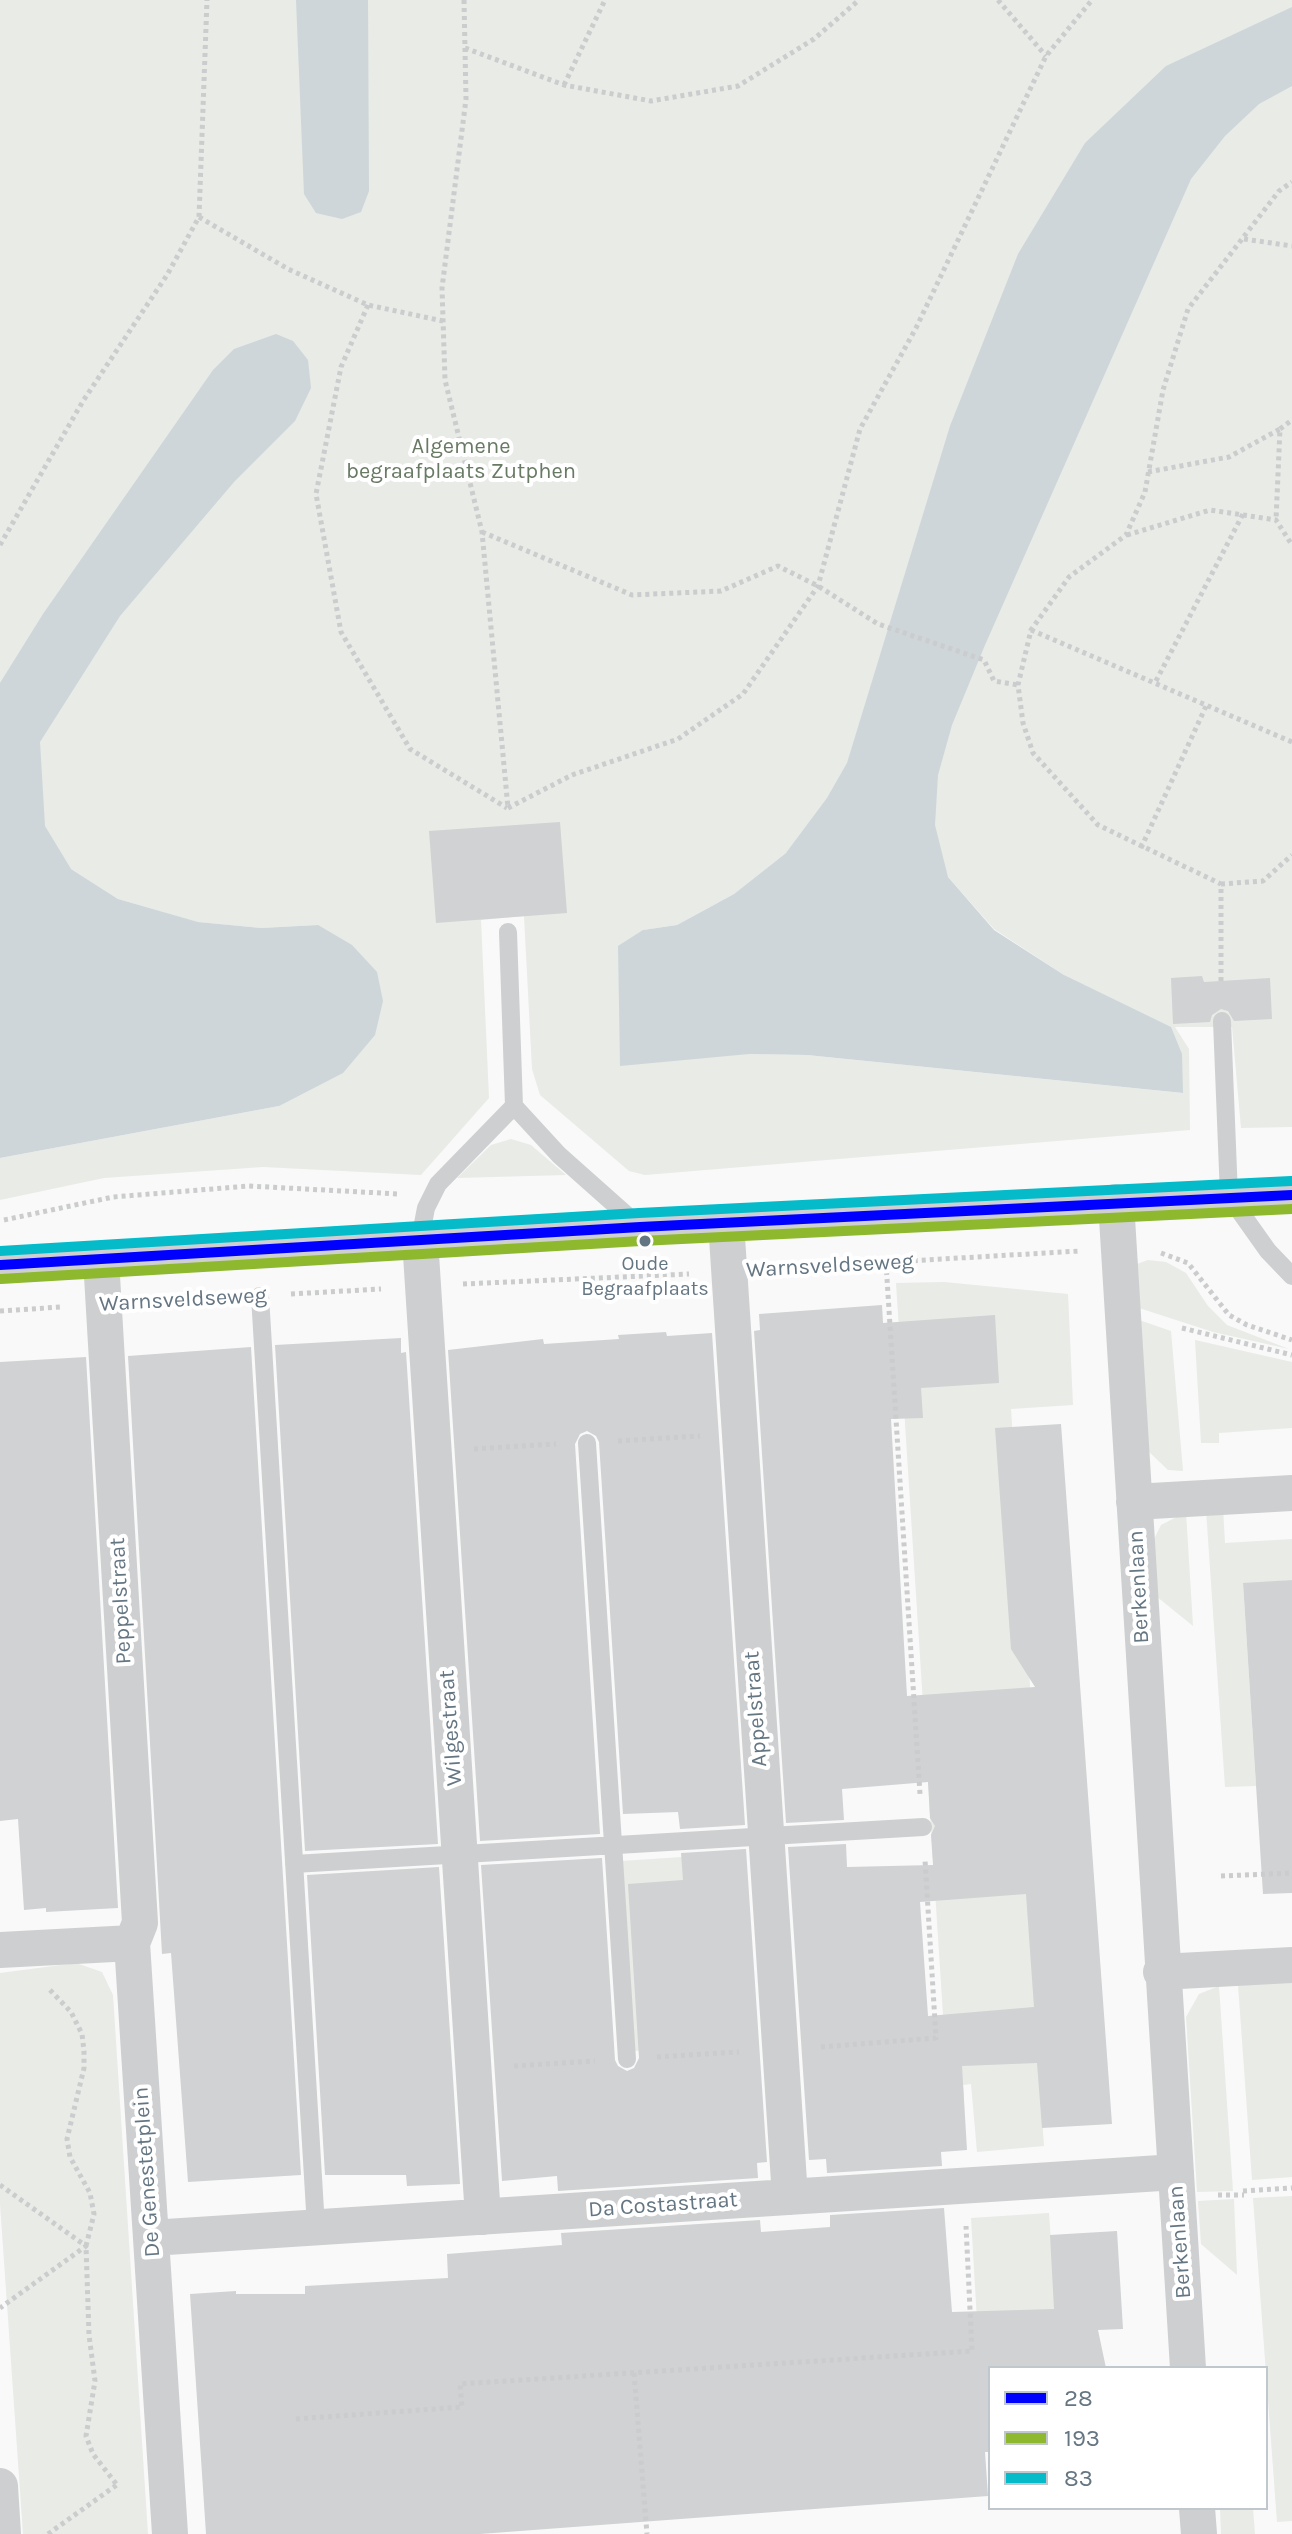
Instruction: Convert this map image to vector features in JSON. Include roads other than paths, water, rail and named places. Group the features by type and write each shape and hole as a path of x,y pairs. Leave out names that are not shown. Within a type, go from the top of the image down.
{"street":[{"name":"Warnsveldseweg","path":"0,1265 726,1222 1292,1195"},
{"name":"Berkenlaan","path":"1116,1202 1161,1972 1188,2366"},
{"name":"Appelstraat","path":"726,1222 726,1272 790,2197"},
{"name":"Wilgestraat","path":"420,1239 483,2217"},
{"name":"Peppelstraat","path":"101,1259 140,1923 132,1943"},
{"path":"1134,1502 1292,1493"},
{"path":"0,1950 132,1943"},
{"name":"De Genestetplein","path":"132,1943 170,2534"},
{"path":"1161,1972 1292,1965"},
{"name":"Da Costastraat","path":"151,2238 1176,2172"},
{"path":"0,2486 3,2534"},
{"path":"1197,2510 1199,2534"}],"lane":[{"path":"508,932 514,1106 559,1155 640,1227"},
{"path":"1222,1021 1229,1196 1268,1251 1292,1276"},
{"path":"420,1239 431,1197 447,1173 514,1106"},
{"path":"260,1296 316,2227"},
{"path":"587,1443 627,2059"},
{"path":"294,1864 923,1827"}],"place":[{"name":"Oude Begraafplaats","path":"645,1241"}],"park label":[{"name":"Algemene begraafplaats Zutphen","path":"461,460"}]}
